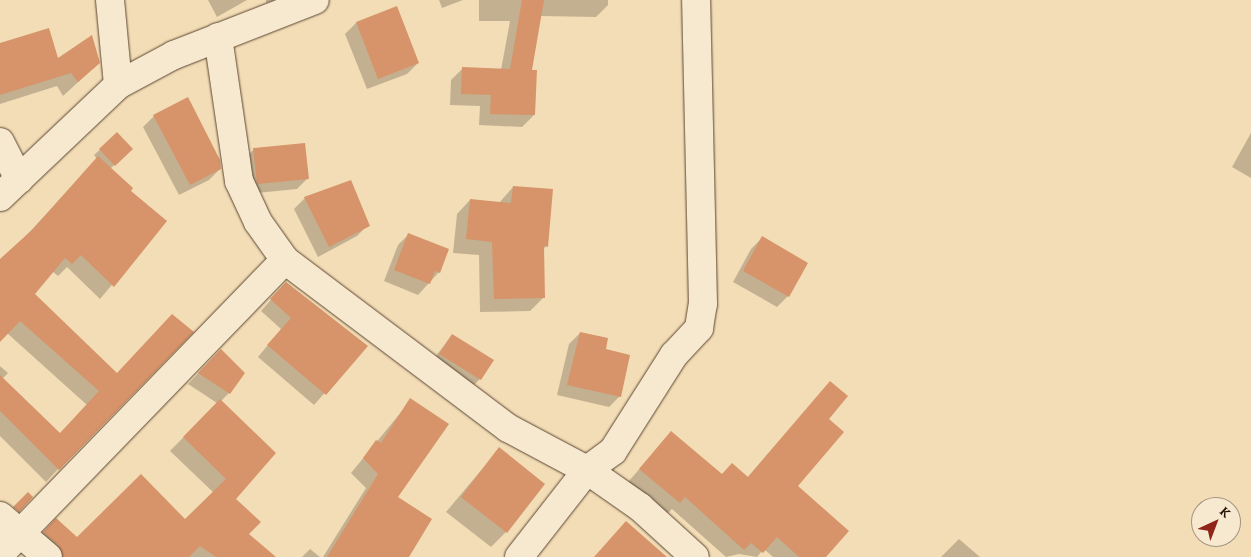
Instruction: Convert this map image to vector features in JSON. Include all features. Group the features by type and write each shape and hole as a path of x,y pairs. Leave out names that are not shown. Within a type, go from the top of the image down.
{"street":[{"path":"110,0 118,84"},
{"path":"10,188 118,84 174,55 315,0"},
{"path":"519,557 587,470 613,450 674,355 699,328 703,304 696,0"},
{"path":"218,37 240,181 258,222 285,260 508,428 587,470 640,507 695,557"},
{"path":"0,142 10,188"},
{"path":"0,554 285,260"},
{"path":"0,516 48,557"}],"building":[{"path":"522,0 544,0 532,70 537,70 535,115 490,114 491,95 461,94 462,67 510,69"},
{"path":"397,6 419,63 378,79 356,22"},
{"path":"49,28 58,58 92,35 100,63 78,82 71,73 0,95 0,43"},
{"path":"188,97 220,160 221,169 190,185 153,115"},
{"path":"117,132 133,149 115,166 99,149"},
{"path":"305,143 309,179 257,184 253,148"},
{"path":"98,156 133,188 131,191 167,221 114,287 81,255 72,264 65,258 35,294 117,373 172,314 194,332 59,470 0,411 0,375 60,433 99,391 20,321 0,342 0,259 33,229"},
{"path":"351,180 370,226 329,247 304,197"},
{"path":"513,186 553,189 548,247 544,246 545,298 494,299 492,242 466,239 470,199 511,203"},
{"path":"408,233 449,249 440,273 435,271 430,284 394,270"},
{"path":"762,236 808,263 789,297 743,271"},
{"path":"286,282 368,346 326,395 267,345 291,318 270,299"},
{"path":"580,332 608,338 606,349 630,355 621,397 567,385"},
{"path":"452,334 494,360 481,380 439,354"},
{"path":"221,349 245,373 230,394 198,373"},
{"path":"830,381 848,396 829,419 844,432 798,486 849,531 826,557 799,557 777,537 763,553 751,543 744,550 685,497 680,503 639,469 671,431 722,474 732,463 748,477"},
{"path":"410,398 449,424 398,497 432,519 409,557 327,557 378,474 363,458 376,440 381,443"},
{"path":"220,399 276,453 236,499 261,522 249,534 276,557 216,557 200,546 189,557 63,557 58,545 43,532 56,518 77,537 141,474 185,519 226,479 183,437"},
{"path":"499,447 545,484 507,533 461,497"},
{"path":"28,492 33,497 19,512 13,507"},
{"path":"626,521 667,557 594,557"}]}
